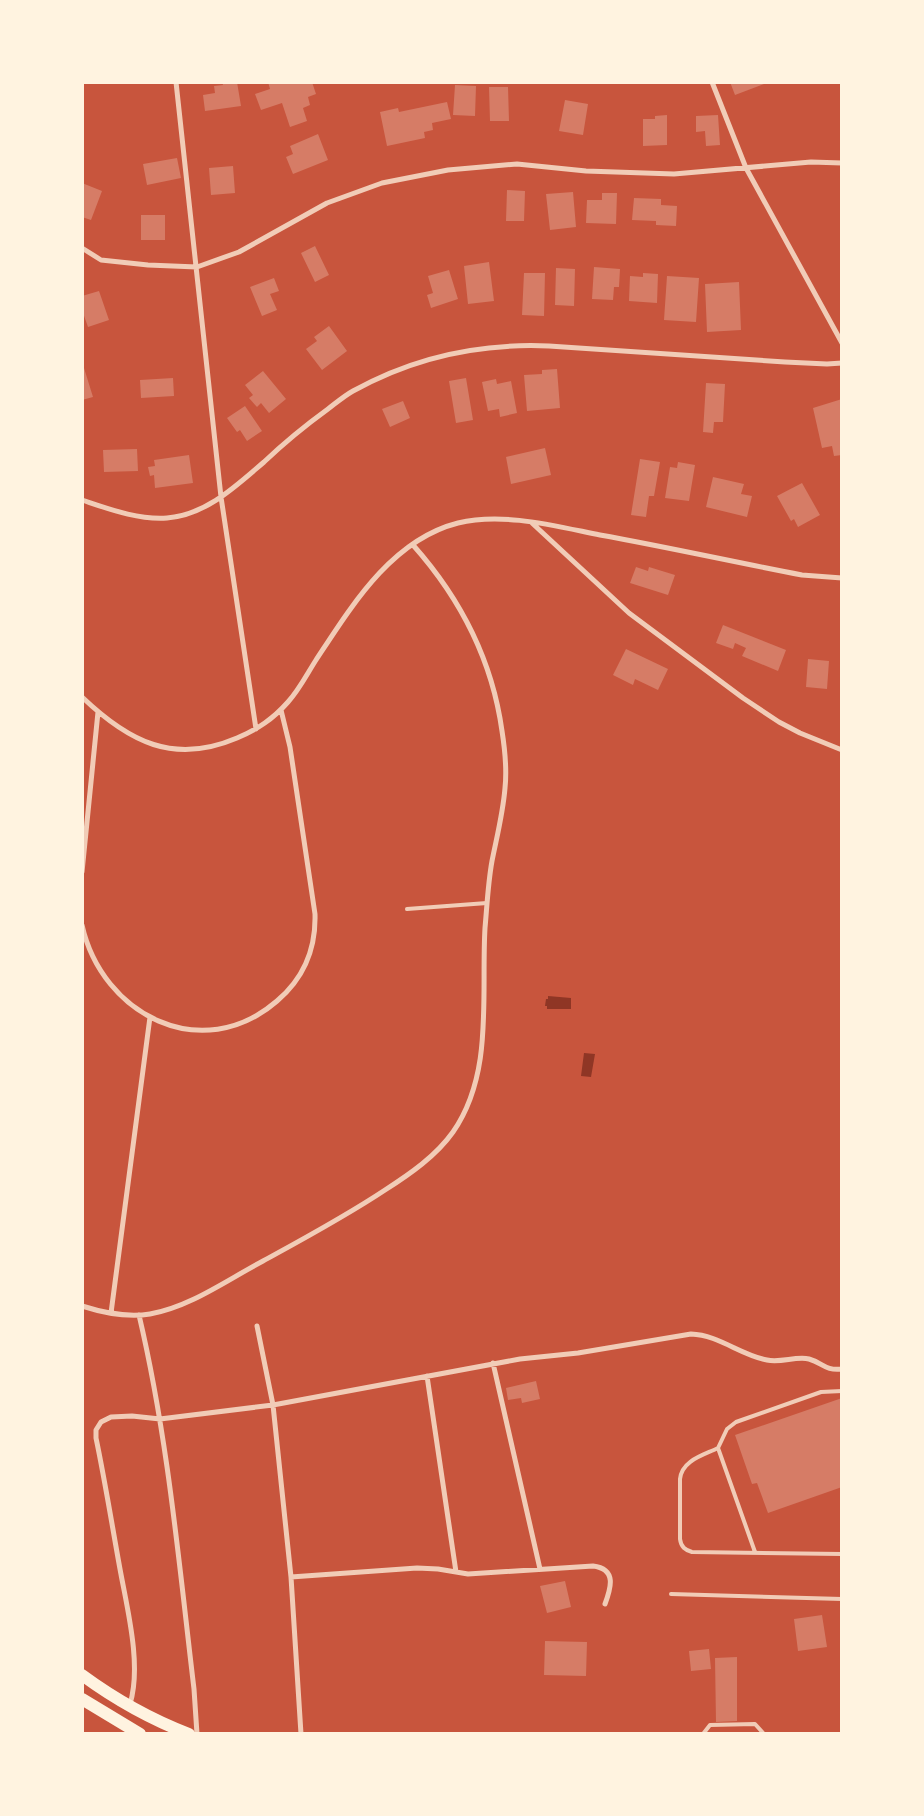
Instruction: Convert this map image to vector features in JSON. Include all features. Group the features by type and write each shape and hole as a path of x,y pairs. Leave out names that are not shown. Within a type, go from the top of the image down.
{"main road":[{"path":"82,1675 129,1707 163,1724 189,1734"},
{"path":"82,1699 140,1734"}],"street":[{"path":"176,82 221,497 256,729"},
{"path":"712,82 746,168 842,343"},
{"path":"82,248 101,260 148,265 197,267 240,252 327,203 382,183 448,170 517,164 586,171 674,174 811,162 842,163"},
{"path":"82,500 128,514 155,518 168,518 200,509 221,497 310,422 352,392 415,363 444,355 515,345 785,362 842,363"},
{"path":"82,697 98,712 125,731 156,745 186,751 224,744 266,724 281,710 304,680 363,591 389,564 413,545 434,532 458,523 492,519 531,523 653,544 802,575 842,578"},
{"path":"531,523 629,613 711,675 778,722 842,750"},
{"path":"82,1306 111,1313 139,1315 168,1309 200,1295 338,1220 403,1178 429,1158 447,1140 470,1102 478,1072 485,997 484,961 487,903 492,862 504,804 505,752 498,702 486,662 472,629 436,573 413,545"},
{"path":"82,925 103,973 123,997 150,1017 165,1024 194,1031 214,1031 237,1026 260,1014 281,998 297,980 309,959 314,935 314,908 290,747 281,710"},
{"path":"82,872 98,712"},
{"path":"111,1313 150,1017"},
{"path":"139,1315 160,1419 194,1689 197,1734"},
{"path":"257,1326 273,1405 291,1576 301,1734"},
{"path":"129,1707 134,1684 134,1661 126,1603 96,1438 98,1426 105,1419 120,1416 160,1419 211,1414 273,1405 520,1358 578,1353 691,1334 704,1334 764,1360 804,1359 812,1360 826,1368 842,1368"},
{"path":"493,1363 540,1569"},
{"path":"426,1376 456,1572"},
{"path":"291,1576 417,1568 476,1573 582,1566 604,1568 607,1571 610,1589 605,1604"}],"lane":[{"path":"407,909 487,903"},
{"path":"842,1391 821,1392 736,1422 727,1429 718,1448 690,1462 682,1471 680,1479 681,1544 687,1551 842,1554"},
{"path":"718,1448 755,1552"},
{"path":"671,1594 842,1599"},
{"path":"703,1734 710,1725 755,1724 764,1734"}],"shaded area":[{"path":"548,996 571,998 571,1009 547,1009 547,1006 545,1006"},
{"path":"584,1053 595,1054 591,1077 581,1076"}],"building":[{"path":"222,82 237,82 241,106 205,111 203,95 215,93 214,86 223,85"},
{"path":"268,82 312,82 316,94 308,97 310,105 303,108 307,121 290,127 282,103 261,110 255,94 270,89"},
{"path":"730,82 764,82 764,84 735,95"},
{"path":"455,85 476,86 475,116 453,115"},
{"path":"489,87 508,87 509,121 490,121"},
{"path":"565,100 588,104 583,135 559,131"},
{"path":"447,102 451,119 432,123 433,130 424,132 425,138 387,146 380,112 398,108 399,112"},
{"path":"667,115 667,145 643,146 643,119 655,119 655,116"},
{"path":"718,115 720,145 706,146 705,131 696,132 696,116"},
{"path":"318,134 328,160 293,174 286,157 293,154 290,146"},
{"path":"177,158 181,178 147,185 143,164"},
{"path":"233,166 235,193 211,195 209,168"},
{"path":"82,183 102,191 91,220 82,217"},
{"path":"507,190 525,191 524,221 506,221"},
{"path":"573,192 576,227 550,230 546,194"},
{"path":"602,193 617,193 616,224 586,223 587,200 602,200"},
{"path":"634,198 661,199 661,205 677,206 676,226 656,225 656,221 632,220"},
{"path":"141,215 165,215 165,240 141,240"},
{"path":"315,246 329,275 315,282 301,253"},
{"path":"489,262 494,301 468,304 464,266"},
{"path":"594,267 620,269 619,287 614,287 613,300 592,299"},
{"path":"556,268 575,269 574,306 555,305"},
{"path":"449,270 458,299 431,308 427,295 433,293 428,276"},
{"path":"524,273 545,273 544,316 522,315"},
{"path":"643,273 658,274 657,303 629,301 630,276 643,277"},
{"path":"667,276 699,278 696,322 664,320"},
{"path":"274,278 279,291 270,294 277,310 262,316 250,287"},
{"path":"739,282 741,330 707,332 705,284"},
{"path":"99,291 109,320 88,327 82,310 82,296"},
{"path":"329,326 347,351 322,370 306,349 317,341 314,337"},
{"path":"84,368 93,397 82,400 82,369"},
{"path":"557,369 560,408 527,411 524,375 542,374 542,370"},
{"path":"263,371 286,399 269,413 261,403 257,407 249,398 253,395 245,385"},
{"path":"173,378 174,396 141,398 140,380"},
{"path":"466,378 473,420 456,423 449,381"},
{"path":"496,379 497,384 511,381 517,413 500,417 499,409 488,411 482,382"},
{"path":"706,383 725,384 723,422 714,422 713,433 703,432"},
{"path":"842,399 842,455 834,456 832,446 822,448 813,408"},
{"path":"403,401 410,418 390,427 382,409"},
{"path":"245,406 262,431 247,441 240,430 237,432 227,418"},
{"path":"545,448 551,475 511,484 506,457"},
{"path":"137,449 138,471 104,472 103,450"},
{"path":"189,455 193,483 155,488 154,475 150,476 148,467 155,466 154,460"},
{"path":"640,459 660,462 654,496 649,496 646,517 631,515"},
{"path":"678,462 695,465 689,501 665,498 670,467 677,468"},
{"path":"713,477 744,484 741,494 752,496 747,517 706,507"},
{"path":"802,483 820,515 798,527 794,519 791,521 777,496"},
{"path":"636,567 648,571 649,567 675,575 668,595 630,583"},
{"path":"723,625 786,650 778,671 742,656 746,648 735,643 733,649 716,643"},
{"path":"626,649 668,669 658,690 635,679 633,685 613,675"},
{"path":"808,659 829,661 827,689 806,687"},
{"path":"536,1381 540,1399 522,1403 521,1398 508,1400 506,1388"},
{"path":"842,1398 842,1487 768,1513 757,1483 752,1484 735,1435"},
{"path":"565,1581 571,1607 547,1613 540,1586"},
{"path":"822,1615 827,1647 798,1651 794,1619"},
{"path":"545,1641 587,1642 586,1676 544,1675"},
{"path":"709,1649 711,1669 691,1671 689,1651"},
{"path":"737,1657 737,1721 716,1722 715,1658"}]}
